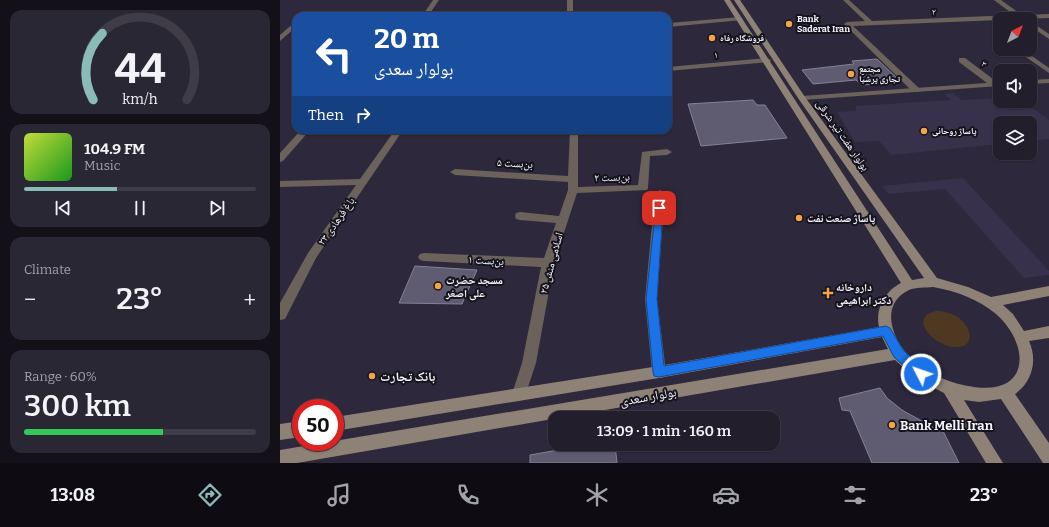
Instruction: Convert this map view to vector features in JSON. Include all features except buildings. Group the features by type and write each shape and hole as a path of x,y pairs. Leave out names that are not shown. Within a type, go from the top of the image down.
{"main road":[{"name":"بولوار هفت تیر شرقی","path":"727,0 909,285"},
{"name":"بولوار هفت تیر شرقی","path":"737,0 802,98 933,282"},
{"path":"933,282 952,285 971,292 989,303 1008,318 1021,336 1028,354 1027,370 1019,384 1005,392 988,396 969,394 949,389 929,380 912,367 898,353 886,331 884,310 893,295 909,285 933,282"},
{"path":"989,303 1049,291"},
{"name":"بولوار سعدی","path":"344,423 659,372 886,331"},
{"path":"1021,336 1049,332"},
{"name":"بولوار سعدی","path":"280,458 898,353"},
{"path":"949,389 995,463"},
{"path":"1005,392 1049,457"},
{"path":"280,432 292,430"}],"street":[{"path":"428,12 436,0"},
{"path":"570,12 570,0 578,0"},
{"path":"846,0 870,23"},
{"path":"997,0 1014,12"},
{"name":"۲","path":"1037,17 1049,16"},
{"path":"672,25 740,19"},
{"name":"۲","path":"916,90 847,24 993,19"},
{"path":"280,39 292,27"},
{"path":"1037,28 1049,36"},
{"path":"1027,56 1049,71"},
{"name":"۱","path":"672,69 766,60"},
{"name":"۳","path":"962,60 993,81"},
{"path":"1037,82 1049,81"},
{"path":"802,98 993,84"},
{"path":"280,159 302,134"},
{"name":"باغ فرهادی ۲۳","path":"280,315 312,256 396,134"},
{"name":"اسلامی منش ۲۵","path":"519,394 528,363 548,263 563,220 573,184 574,134"},
{"name":"بن‌بست ۲","path":"573,184 643,188 645,154 668,152"},
{"name":"بن‌بست ۵","path":"455,172 573,184"},
{"path":"282,186 363,182"},
{"path":"659,372 651,299 660,193"},
{"path":"520,216 563,220"},
{"name":"بن‌بست ۱","path":"424,257 548,263"}],"shaded area":[{"name":"پاساژ روحانی","path":"953,93 962,100 993,98 993,108 1009,108 1011,110 1033,108 1049,120 1049,139 1037,140 1037,116 993,116 993,145 891,155 879,141 855,142 837,112 856,111 856,106 951,100 944,94"},
{"path":"963,178 1049,271 1049,275 1024,278 945,189 888,194 882,186"},
{"path":"936,311 951,314 963,322 967,327 970,337 966,344 955,347 947,346 927,332 924,325 924,320 927,315"}],"place":[{"name":"Bank Saderat Iran","path":"789,24"},
{"name":"فروشگاه رفاه","path":"712,38"},
{"name":"مجتمع تجاری پرشیا","path":"851,74"},
{"name":"پاساژ روحانی","path":"924,131"},
{"name":"پاساژ صنعت نفت","path":"799,218"},
{"name":"مسجد حضرت علی اصغر","path":"438,286"},
{"name":"داروخانه دکتر ابراهیمی","path":"828,293"},
{"name":"بانک تجارت","path":"372,376"},
{"name":"Bank Melli Iran","path":"892,425"}],"route":[{"path":"659,208 651,299 659,372 886,331 898,353 921,374"}]}
